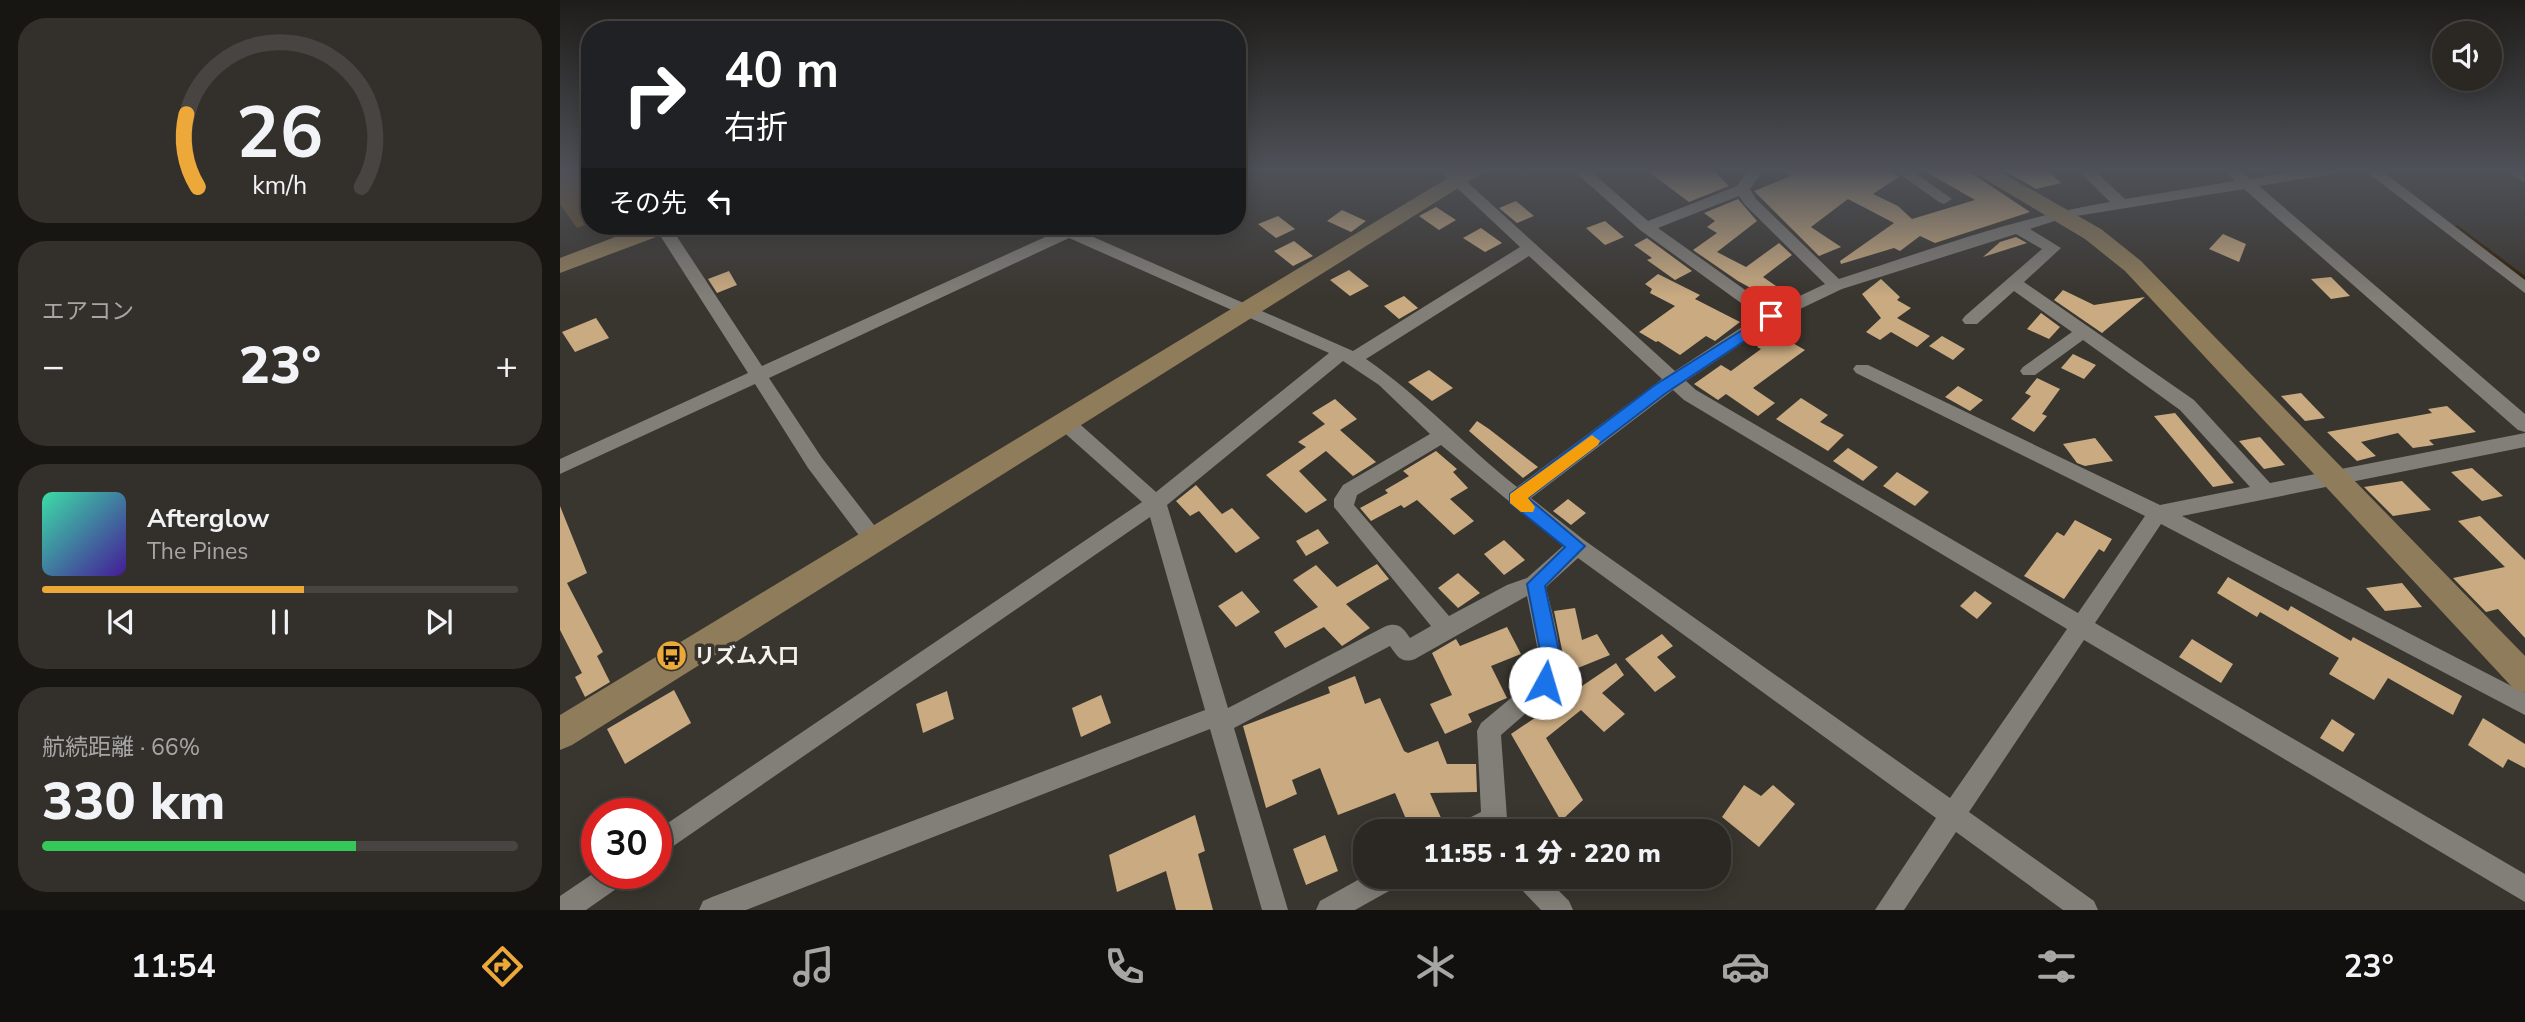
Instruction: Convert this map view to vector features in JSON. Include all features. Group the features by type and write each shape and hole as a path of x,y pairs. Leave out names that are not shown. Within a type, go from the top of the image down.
{"street":[{"path":"560,734 1251,310 1401,212"},
{"path":"1496,212 1530,248 1672,381 2525,889"},
{"path":"1629,212 1771,316"},
{"path":"1646,227 1682,212"},
{"path":"1760,212 1836,285"},
{"path":"2057,212 2093,234 2133,266 2525,678"},
{"path":"1516,498 1672,381 1771,316 1836,285 2015,228 2074,212"},
{"path":"2279,212 2525,425"},
{"path":"2426,212 2525,288"},
{"path":"1971,320 2053,248 2015,228"},
{"path":"560,266 640,235"},
{"path":"669,235 815,463 874,540"},
{"path":"560,467 1054,235"},
{"path":"1085,235 1348,356 1385,381 1516,498 1577,546 2085,910"},
{"path":"672,835 1156,503 1348,356 1530,248"},
{"path":"2013,282 2187,405 2265,491"},
{"path":"2029,370 2083,332"},
{"path":"1862,369 2158,513 2525,705"},
{"path":"1066,423 1156,503 1275,910"},
{"path":"1443,435 1350,490 1343,499 1344,507 1442,624 1448,627"},
{"path":"1888,910 2158,513 2525,440"},
{"path":"712,910 1220,719 1394,633 1407,652 1515,591 1535,584 1577,546"},
{"path":"1498,819 1489,731 1545,683 1549,665 1550,656 1535,584"},
{"path":"563,910 594,889"},
{"path":"1329,910 1367,889"},
{"path":"1539,889 1560,910"}],"shaded area":[{"path":"566,212 581,212 581,226 577,228"}],"building":[{"path":"1339,212 1347,212 1366,221 1351,232 1327,221"},
{"path":"1426,212 1444,212 1456,220 1439,230 1419,216"},
{"path":"1504,212 1530,212 1534,216 1517,223"},
{"path":"1750,212 1757,221 1717,252 1746,267 1779,243 1792,255 1763,277 1792,297 1778,303 1738,281 1693,250 1717,233 1707,227 1715,221 1704,213"},
{"path":"1775,212 1830,212 1811,227 1841,247 1819,256"},
{"path":"1874,212 1905,212 1912,219 1934,212 2029,212 1935,243 1920,236 1900,251 1894,248 1841,264 1840,261 1894,223"},
{"path":"1278,216 1295,229 1276,238 1258,224"},
{"path":"1605,221 1624,237 1605,245 1586,228"},
{"path":"1481,228 1502,243 1485,252 1463,238"},
{"path":"2223,234 2246,244 2239,262 2209,249"},
{"path":"2016,237 2027,243 1983,257 2000,242"},
{"path":"1647,238 1692,271 1675,280 1647,260 1652,258 1634,245"},
{"path":"1294,241 1313,256 1293,266 1274,251"},
{"path":"1349,270 1369,286 1350,296 1330,280"},
{"path":"729,271 737,285 717,293 708,279"},
{"path":"1658,274 1700,295 1695,299 1740,322 1715,341 1706,336 1680,355 1656,342 1639,332 1675,306 1650,293 1652,289 1645,284"},
{"path":"2331,277 2350,296 2331,299 2311,279"},
{"path":"1881,279 1900,297 1897,300 1911,308 1897,318 1930,336 1917,347 1891,332 1880,340 1866,332 1881,318 1862,294"},
{"path":"2063,290 2094,305 2145,297 2102,333 2054,300"},
{"path":"1404,296 1418,308 1399,319 1384,306"},
{"path":"2041,313 2060,327 2049,339 2027,329"},
{"path":"596,318 609,338 575,352 562,332"},
{"path":"1775,333 1805,350 1753,388 1775,403 1758,416 1726,394 1718,400 1694,384 1721,365 1731,371 1761,349 1757,347"},
{"path":"1942,336 1965,349 1953,360 1929,346"},
{"path":"2073,354 2096,365 2084,379 2061,368"},
{"path":"1429,370 1453,388 1432,401 1408,382"},
{"path":"2037,378 2060,389 2042,414 2047,416 2034,432 2011,419 2031,396 2025,393"},
{"path":"1958,386 1983,400 1970,411 1945,397"},
{"path":"2301,393 2325,418 2305,421 2281,396"},
{"path":"1801,398 1828,415 1820,422 1844,435 1828,451 1776,419"},
{"path":"1335,399 1357,419 1340,430 1376,462 1353,476 1326,451 1299,471 1327,500 1306,513 1266,475 1306,447 1298,442 1325,424 1312,413"},
{"path":"2447,406 2476,432 2429,440 2434,445 2413,448 2398,433 2361,442 2376,456 2357,461 2327,432 2432,413 2428,409"},
{"path":"2175,413 2234,483 2213,487 2154,416"},
{"path":"1477,421 1538,467 1523,478 1469,431"},
{"path":"2260,437 2285,465 2264,469 2239,441"},
{"path":"2095,438 2113,461 2085,466 2077,463 2063,444"},
{"path":"1848,448 1878,467 1863,481 1833,461"},
{"path":"1436,451 1457,469 1453,472 1468,488 1450,499 1474,521 1454,535 1417,500 1371,521 1360,508 1388,493 1385,490 1409,476 1403,471"},
{"path":"2472,468 2503,496 2482,501 2451,472"},
{"path":"1897,472 1929,492 1915,506 1883,486"},
{"path":"2402,481 2431,510 2393,516 2364,487"},
{"path":"1196,485 1222,514 1232,508 1260,538 1236,553 1199,511 1190,516 1176,501"},
{"path":"1568,499 1586,513 1571,525 1553,511"},
{"path":"560,506 587,573 567,583 603,652 597,656 610,682 585,697 575,677 582,673 560,630"},
{"path":"2480,516 2525,560 2525,638 2498,609 2486,612 2453,578 2505,567 2458,521"},
{"path":"2075,520 2112,539 2104,552 2099,549 2064,599 2024,576 2057,532 2064,536"},
{"path":"1318,529 1329,543 1306,556 1296,541"},
{"path":"1504,540 1525,560 1504,575 1484,554"},
{"path":"1377,564 1389,579 1346,604 1370,628 1342,646 1324,627 1285,648 1274,632 1318,607 1293,580 1316,565 1337,587"},
{"path":"1458,573 1480,593 1458,608 1438,588"},
{"path":"2228,577 2288,611 2291,606 2351,641 2353,637 2462,696 2453,715 2388,678 2374,700 2329,674 2339,658 2260,612 2257,617 2217,593"},
{"path":"2402,583 2422,607 2385,611 2366,588"},
{"path":"1242,591 1260,612 1236,627 1218,606"},
{"path":"1975,591 1992,603 1977,619 1960,606"},
{"path":"1575,608 1582,640 1597,634 1610,655 1573,670 1562,650 1554,611"},
{"path":"1507,627 1521,654 1491,666 1507,698 1468,714 1472,722 1445,734 1430,704 1452,695 1432,653 1456,639 1460,646"},
{"path":"1662,634 1673,646 1657,657 1676,677 1655,692 1625,659"},
{"path":"2192,639 2233,664 2221,683 2179,657"},
{"path":"1616,663 1624,675 1602,693 1625,714 1604,732 1581,710 1546,738 1583,800 1563,819 1560,819 1511,734"},
{"path":"1355,676 1365,704 1380,698 1404,751 1408,753 1438,741 1447,764 1476,764 1477,792 1430,793 1442,819 1406,819 1395,793 1338,815 1320,768 1292,780 1297,794 1266,808 1243,726 1330,693 1328,687"},
{"path":"674,690 691,723 625,764 607,729"},
{"path":"947,691 954,719 923,733 916,704"},
{"path":"1101,695 1111,723 1081,737 1072,708"},
{"path":"2483,718 2525,744 2525,768 2508,759 2503,768 2468,745"},
{"path":"2332,719 2355,734 2343,752 2320,738"},
{"path":"1744,785 1761,796 1773,785 1795,804 1759,847 1731,824 1731,819 1722,817"},
{"path":"1195,815 1205,851 1198,854 1213,910 1176,910 1166,871 1117,892 1109,855"},
{"path":"1325,835 1338,871 1306,885 1293,849"}],"waterway":[{"path":"2457,228 2525,279"}],"slow traffic":[{"path":"1527,507 1516,498 1592,441"}],"place":[{"name":"リズム入口","path":"671,656"}],"route":[{"path":"1545,683 1550,656 1535,584 1577,546 1516,498 1660,389 1771,316"}]}
